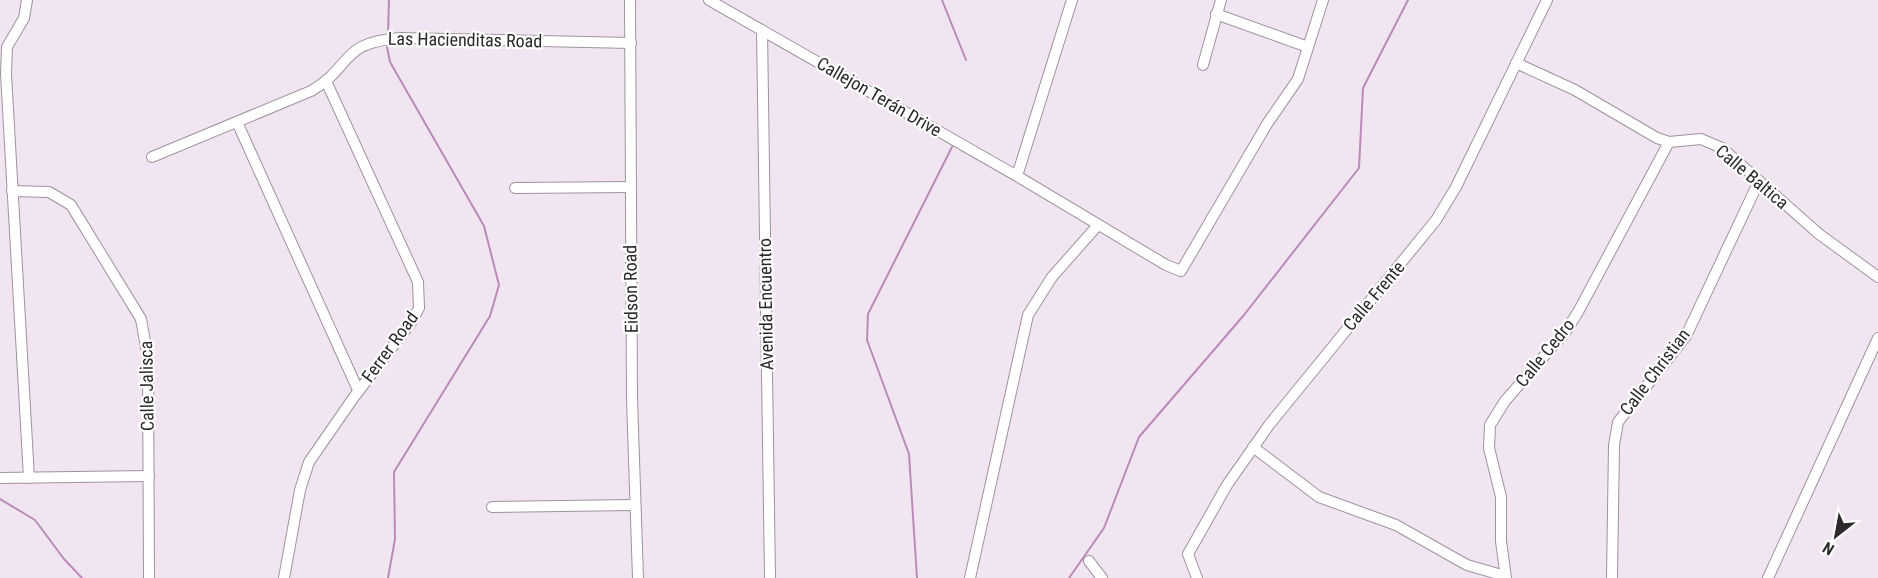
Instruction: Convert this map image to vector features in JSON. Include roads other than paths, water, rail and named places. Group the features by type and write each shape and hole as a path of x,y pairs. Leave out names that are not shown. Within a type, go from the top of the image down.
{"street":[{"path":"27,0 24,18 12,35 6,56 29,478"},
{"name":"Eidson Road","path":"630,0 634,505 638,578"},
{"name":"Callejon Terán Drive","path":"709,0 1017,176 1166,265 1181,271 1267,124 1298,79 1308,47"},
{"path":"1017,176 1072,0"},
{"path":"1203,65 1221,0"},
{"path":"1216,14 1308,47 1323,0"},
{"name":"Calle Frente","path":"1197,578 1188,554 1191,546 1253,447 1436,220 1456,187 1547,0"},
{"name":"Avenida Encuentro","path":"762,30 770,578"},
{"name":"Las Hacienditas Road","path":"152,157 311,91 326,81 359,46 379,39 631,43"},
{"name":"Calle Baltica","path":"1516,63 1575,90 1649,134 1669,142 1701,139 1722,148 1819,234 1878,277"},
{"name":"Ferrer Road","path":"284,578 305,471 358,390 412,321 418,308 420,295 418,282 326,81"},
{"path":"237,122 358,390"},
{"name":"Calle Cedro","path":"1506,577 1501,497 1489,448 1490,426 1505,401 1566,331 1578,312 1669,142"},
{"name":"Calle Christian","path":"1612,578 1613,451 1618,422 1686,336 1759,181"},
{"path":"515,188 630,186"},
{"name":"Calle Jalisca","path":"12,191 49,192 71,205 141,319 147,345 149,578"},
{"path":"970,578 1028,315 1052,277 1098,225"},
{"path":"1768,578 1878,338"},
{"path":"1253,447 1319,497 1396,525 1467,565 1506,577"},
{"path":"0,478 149,476"},
{"path":"492,507 634,505"},
{"path":"1089,561 1102,578"}],"waterway":[{"path":"388,33 389,0"},
{"path":"942,0 966,60"},
{"path":"1069,578 1104,528 1139,437 1244,315 1359,168 1363,88 1408,0"},
{"path":"387,47 390,62 484,226 499,285 490,316 394,472 395,539 388,578"},
{"path":"917,578 909,454 867,340 868,314 952,147"},
{"path":"0,499 35,520 64,559 82,578"}]}
